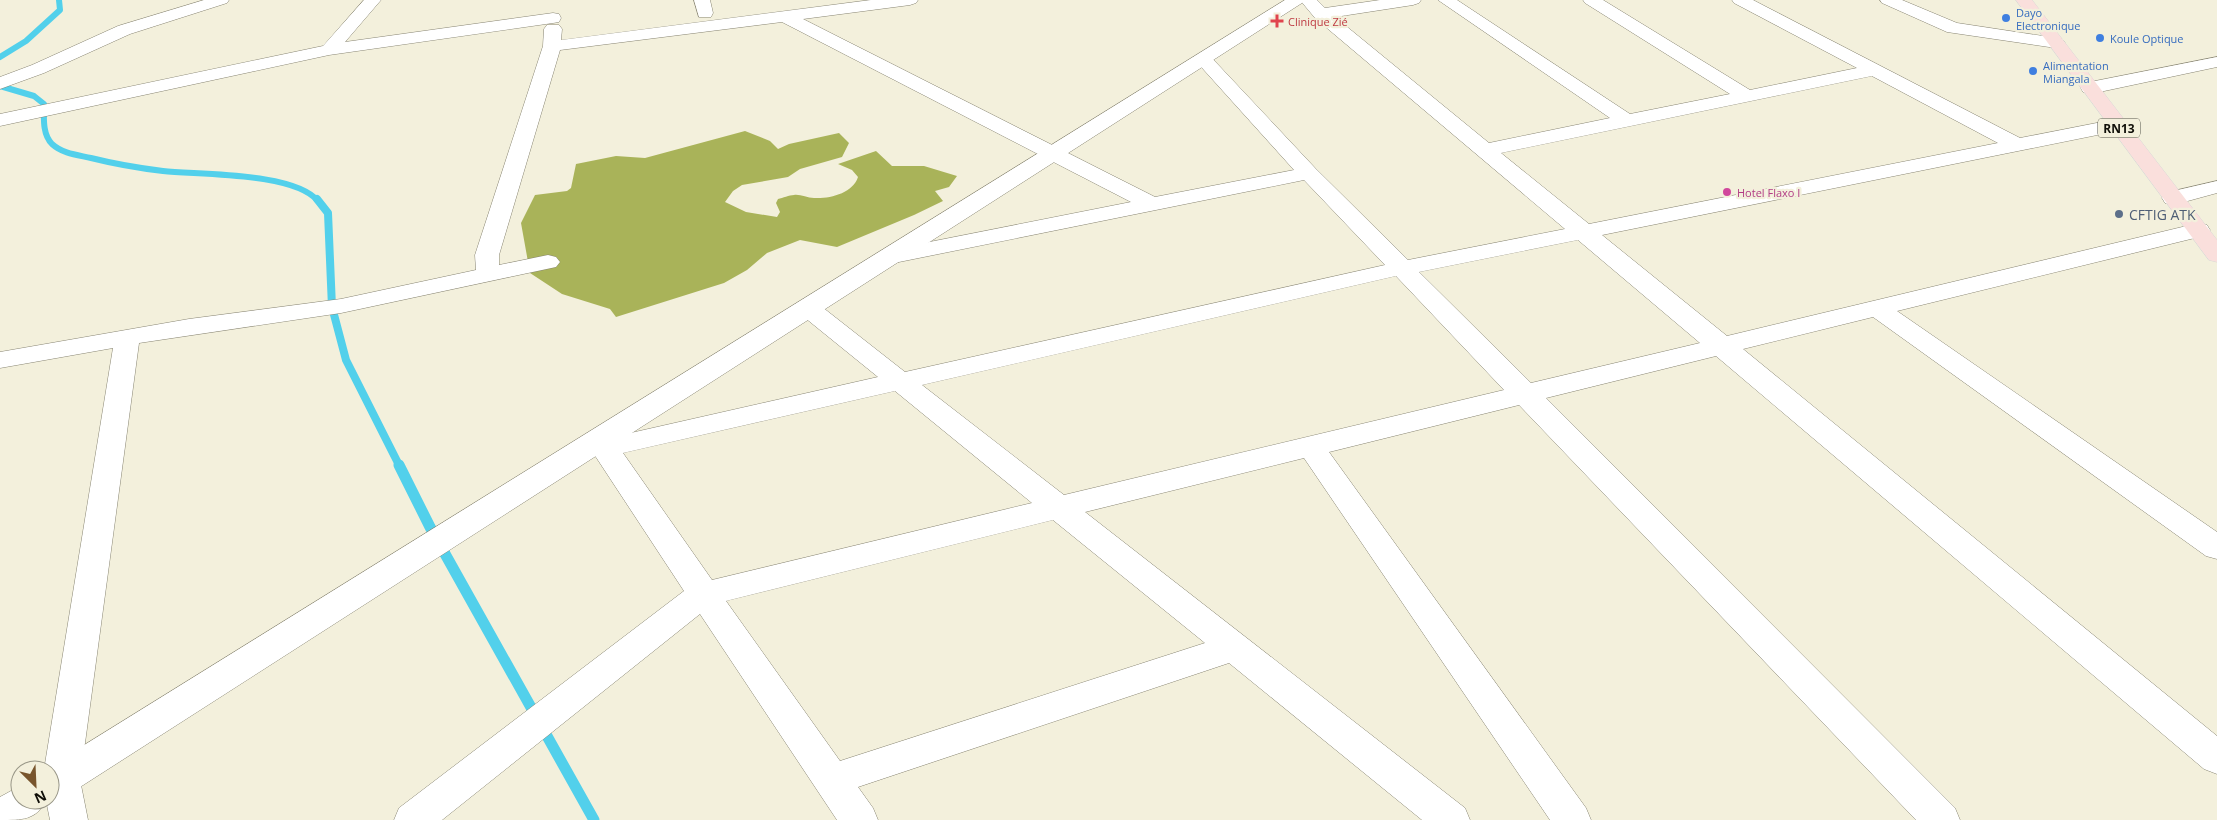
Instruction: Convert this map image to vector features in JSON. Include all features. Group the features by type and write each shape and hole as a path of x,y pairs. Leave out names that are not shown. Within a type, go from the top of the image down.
{"main road":[{"name":"RN13","path":"2028,1 2116,125 2217,255"}],"street":[{"path":"0,83 38,70 124,30 221,0"},
{"path":"329,50 373,0"},
{"path":"488,275 487,255 553,32 553,0"},
{"path":"553,32 704,6 807,0"},
{"path":"0,120 329,50 784,16 910,0"},
{"path":"60,780 602,444 808,308 1296,0"},
{"path":"1315,7 1413,0"},
{"path":"1446,0 1627,121"},
{"path":"1592,0 1747,96"},
{"path":"1740,0 2018,145"},
{"path":"1888,0 1953,28 2056,43"},
{"path":"1315,7 1484,150 2217,758"},
{"path":"784,16 1150,203"},
{"path":"1203,59 1309,173 1941,820"},
{"path":"2090,88 2217,62"},
{"path":"1484,150 1875,70"},
{"path":"602,444 900,383 1402,268 2116,125"},
{"path":"889,257 1150,203 1309,173"},
{"path":"2173,198 2217,188"},
{"path":"412,820 703,594 2198,230"},
{"path":"0,360 127,338 341,306 548,262"},
{"path":"808,308 1451,820"},
{"path":"1876,308 2217,548"},
{"path":"59,760 127,338"},
{"path":"602,444 859,820"},
{"path":"1310,446 1572,820"},
{"path":"831,780 1236,647"},
{"path":"60,796 69,820"},
{"path":"0,818 12,810"}],"green space":[{"path":"745,131 770,141 778,149 789,144 839,133 849,143 842,157 800,169 788,177 742,185 733,191 725,202 746,212 777,217 780,212 776,203 778,199 792,195 820,198 840,194 851,187 858,177 852,170 838,164 876,151 892,166 924,166 957,176 949,187 935,191 943,201 837,247 800,240 767,253 747,270 724,283 616,317 610,309 562,294 530,273 521,223 535,195 567,191 571,188 576,164 616,156 645,158"}],"waterway":[{"path":"0,57 26,41 60,10 59,0"},
{"path":"0,86 34,96 44,104 44,125 49,140 56,147 66,152 154,170 268,180 289,185 306,192 318,201"},
{"path":"317,199 328,213 332,307 346,360 400,467"},
{"path":"400,467 430,527 594,820"}],"place":[{"name":"Dayo Electronique","path":"2006,18"},
{"name":"Clinique Zié","path":"1277,21"},
{"name":"Koule Optique","path":"2100,38"},
{"name":"Alimentation Miangala","path":"2033,71"},
{"name":"Hotel Flaxo I","path":"1727,192"},
{"name":"CFTIG ATK","path":"2119,214"}]}
